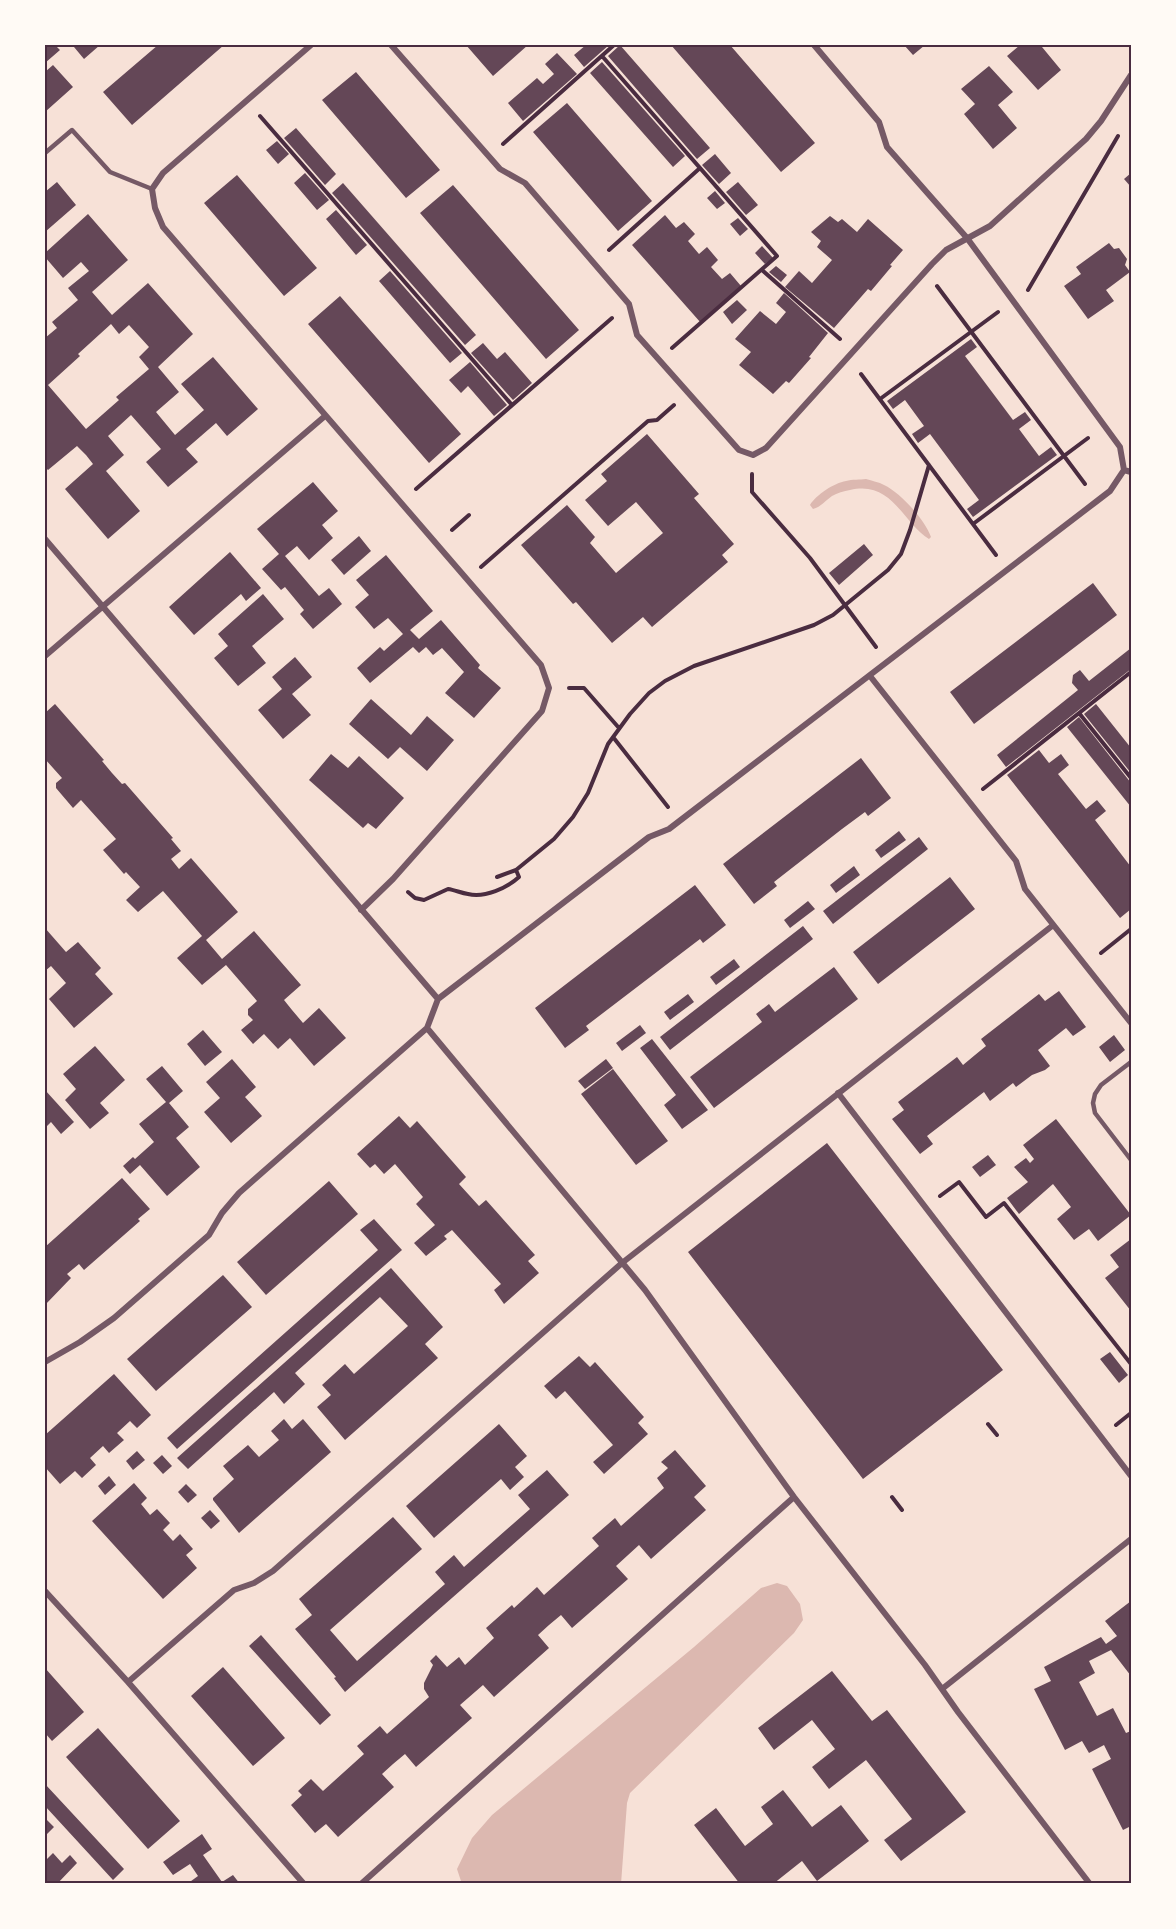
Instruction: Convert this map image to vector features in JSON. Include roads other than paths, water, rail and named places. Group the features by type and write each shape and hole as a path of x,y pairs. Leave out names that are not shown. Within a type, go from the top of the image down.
{"street":[{"path":"311,45 163,173 152,189 155,208 164,227 541,665 549,688 542,711 393,879 362,910"},
{"path":"391,45 500,169 525,183 629,304 637,335 739,450 753,455 766,448 946,250 990,226 1086,139 1101,122 1131,75"},
{"path":"45,1362 80,1342 114,1318 209,1235 222,1213 239,1193 427,1028 438,999 649,837 669,829 888,663 1110,491 1127,471 1120,447 968,238 887,147 879,122 814,45"},
{"path":"45,656 325,416"},
{"path":"45,539 438,999"},
{"path":"870,676 1016,861 1025,889 1131,1023"},
{"path":"128,1682 234,1590 254,1583 273,1571 622,1263 1052,926"},
{"path":"427,1028 645,1290 794,1497 1090,1884"},
{"path":"838,1093 1131,1476"},
{"path":"361,1884 794,1497"},
{"path":"942,1689 1131,1539"},
{"path":"45,1591 128,1682 304,1884"}],"lane":[{"path":"45,153 72,130 110,172 152,189"},
{"path":"1131,1062 1101,1085 1095,1094 1093,1103 1095,1113 1131,1160"}]}
